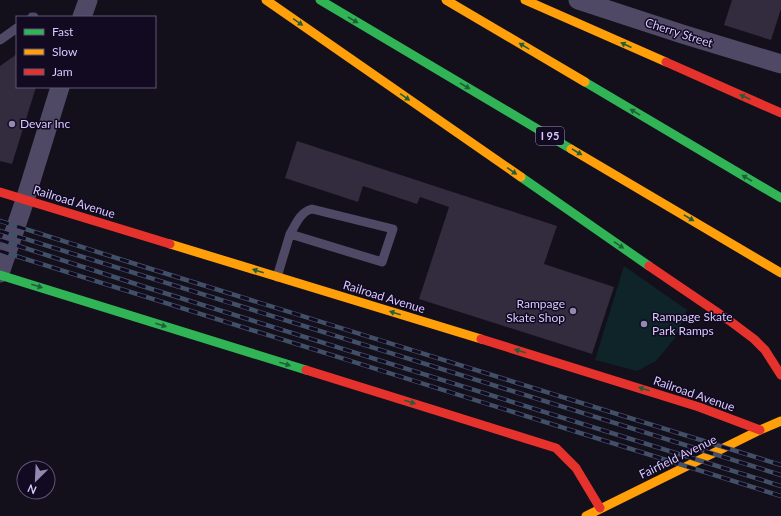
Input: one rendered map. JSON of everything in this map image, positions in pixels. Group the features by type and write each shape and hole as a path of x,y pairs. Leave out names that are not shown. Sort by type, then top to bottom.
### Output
{"main road":[{"path":"266,0 730,321 754,339 765,350 781,375"},
{"name":"I 95","path":"320,0 781,272"},
{"path":"446,0 781,198"},
{"path":"525,0 781,113"},
{"name":"Railroad Avenue","path":"0,192 699,406 760,430"},
{"path":"0,274 556,448 576,466 600,508"},
{"name":"Fairfield Avenue","path":"586,516 781,421"}],"street":[{"path":"82,16 88,0"},
{"name":"Cherry Street","path":"578,0 781,64"},
{"path":"0,274 60,88"}],"lane":[{"path":"0,40 16,29"},
{"path":"277,277 290,234 306,210 312,209 393,230 382,262 290,234"}],"green space":[{"name":"Rampage Skate Park Ramps","path":"624,266 687,310 675,338 656,361 637,371 595,360"}],"building":[{"path":"732,0 781,0 781,9 771,40 724,25"},
{"name":"Devar Inc","path":"16,55 16,88 36,88 12,164 0,161 0,66"},
{"path":"297,141 557,226 544,264 614,287 592,354 419,299 449,207 420,197 417,204 363,186 358,202 285,178"}],"railway":[{"path":"0,221 781,465"},
{"path":"0,231 781,475"},
{"path":"0,240 142,286 781,486"},
{"path":"0,251 781,496"}],"traffic: fast":[{"path":"320,0 571,149"},
{"path":"585,82 781,198"},
{"path":"521,177 649,266"},
{"path":"0,275 306,370"}],"traffic: slow":[{"path":"266,0 521,177"},
{"path":"446,0 585,82"},
{"path":"525,0 666,62"},
{"path":"571,149 781,273"},
{"path":"170,244 481,339"},
{"path":"586,516 781,421"}],"traffic: jam":[{"path":"666,62 781,113"},
{"path":"0,192 170,244"},
{"path":"649,266 754,339 765,350 781,375"},
{"path":"481,339 699,407 760,430"},
{"path":"306,370 556,448 576,468 600,508"}],"place":[{"name":"Devar Inc","path":"12,124"},
{"name":"Rampage Skate Shop","path":"573,311"},
{"name":"Rampage Skate Park Ramps","path":"644,324"}]}
